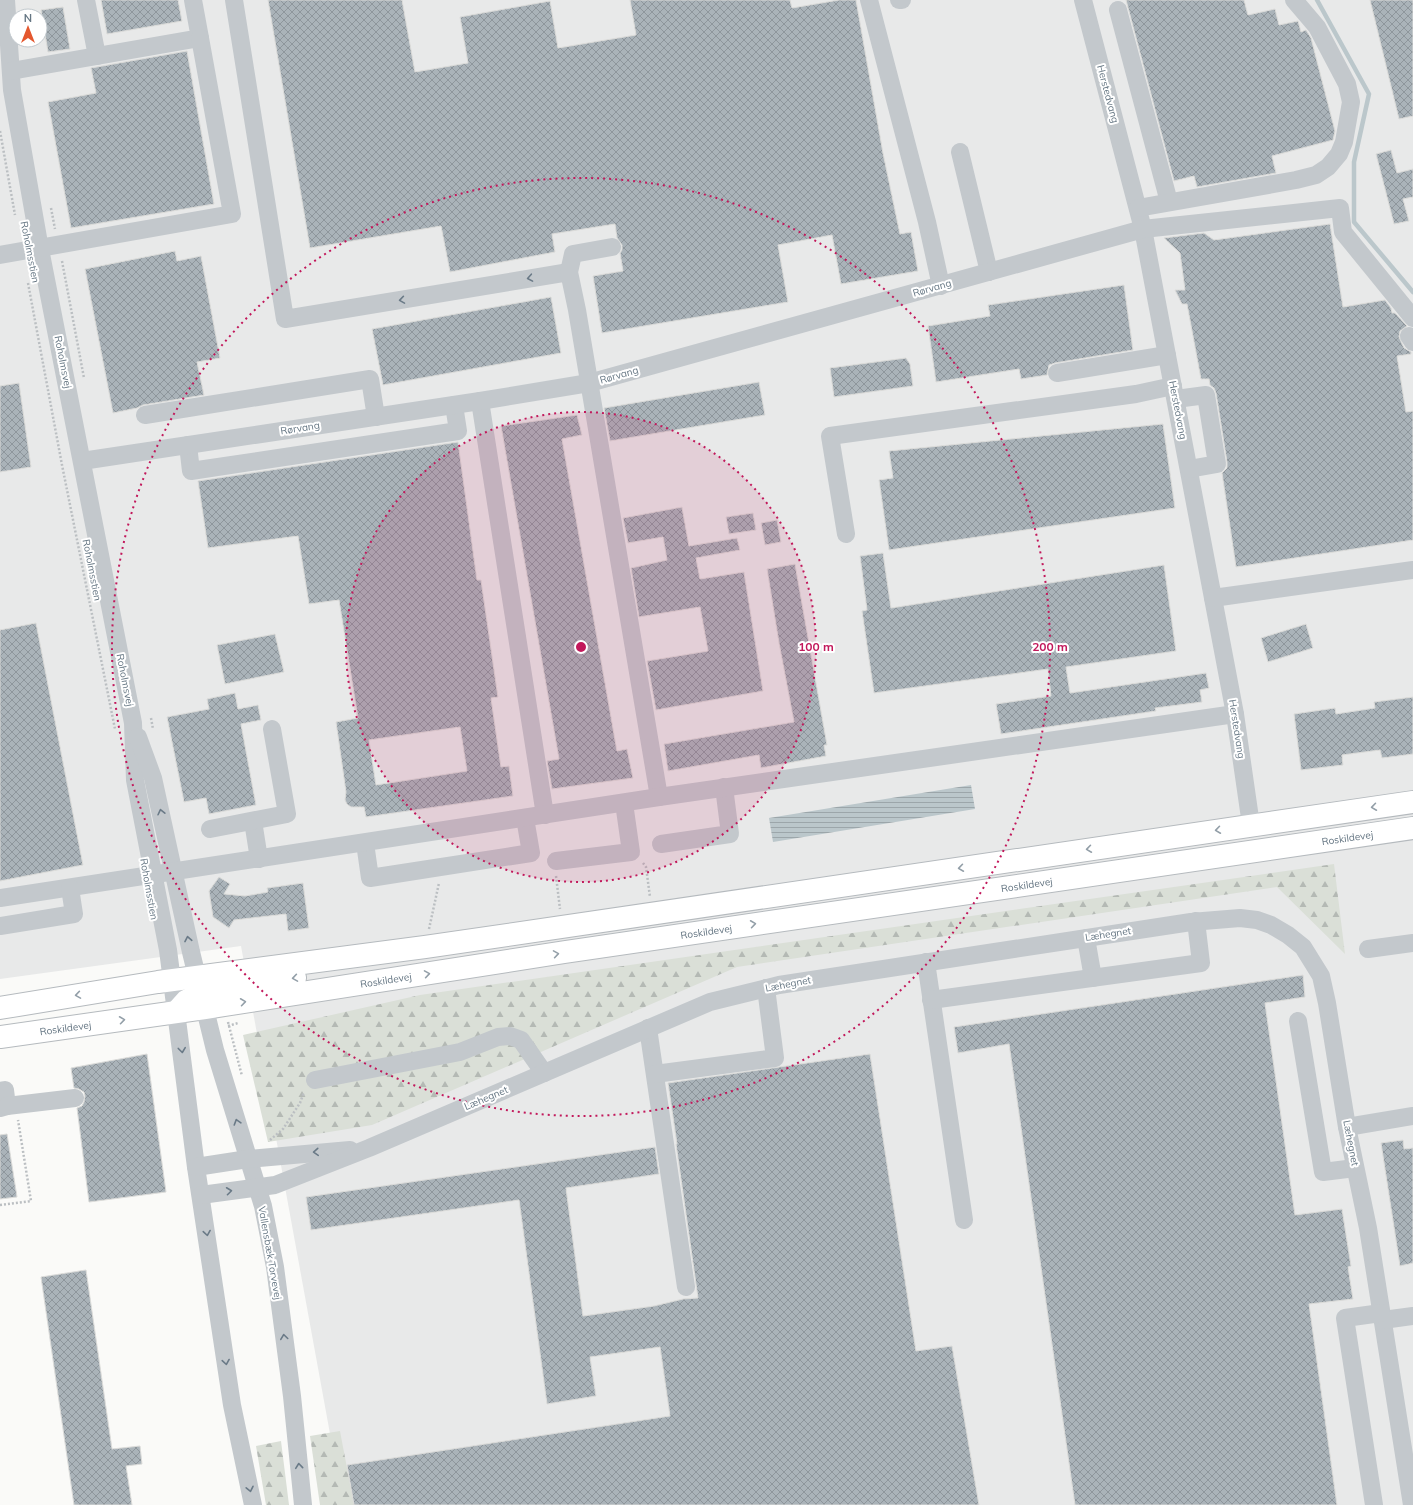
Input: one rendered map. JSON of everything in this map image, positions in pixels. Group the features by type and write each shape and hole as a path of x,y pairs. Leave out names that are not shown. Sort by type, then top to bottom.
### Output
{"main road":[{"name":"Roskildevej","path":"0,1036 174,996 201,992 385,952 1413,802"},
{"name":"Roskildevej","path":"0,1008 174,996 572,951 1413,828"}],"street":[{"name":"Roholmsvej","path":"6,0 12,90 40,249 133,723 135,780 168,950 174,996"},
{"path":"86,0 97,56"},
{"path":"0,255 59,246 232,214 193,0"},
{"path":"234,0 286,319 569,272"},
{"path":"869,0 927,222 941,286"},
{"name":"Herstedvang","path":"1083,0 1144,229 1235,714 1251,825"},
{"path":"1138,208 1296,180 1316,175 1328,167 1339,154 1344,142 1350,112 1351,95 1347,84 1317,27 1294,0"},
{"path":"1118,10 1169,202"},
{"path":"11,71 200,38"},
{"path":"960,152 989,272"},
{"name":"Rørvang","path":"82,461 480,401 589,383 1144,229 1340,208 1343,232 1413,318"},
{"path":"612,247 573,254 569,272 577,310 659,797"},
{"path":"1057,373 1167,355"},
{"path":"145,415 370,379 376,417"},
{"path":"846,534 830,436 1136,394 1174,393 1206,395 1217,464 1189,468"},
{"path":"480,401 545,815"},
{"path":"188,445 191,471 458,431 454,405"},
{"path":"1214,598 1413,570"},
{"path":"0,898 659,797 1235,714"},
{"name":"Roholmsvej","path":"133,723 154,778 201,992"},
{"path":"210,829 287,814 272,729"},
{"path":"661,844 730,834 724,788"},
{"path":"556,861 631,852 624,803"},
{"path":"365,843 370,878 442,867 531,853 525,818"},
{"path":"253,821 259,859"},
{"path":"0,926 74,914 70,888"},
{"name":"Læhegnet","path":"201,1194 276,1185 369,1148 710,1002 779,985 1196,921 1240,918 1257,920 1271,925 1288,935 1303,947 1321,976 1327,1003 1347,1127 1368,1228 1382,1317 1406,1425 1412,1505"},
{"path":"931,1000 1201,963 1196,921"},
{"path":"1086,938 1093,978"},
{"path":"1368,950 1413,942"},
{"path":"926,962 964,1220"},
{"path":"655,1074 775,1058 766,988"},
{"name":"Vallensbæk Torvevej","path":"201,992 216,1050 263,1206 275,1267 292,1396 303,1505"},
{"path":"174,996 196,1167 232,1405 253,1505"},
{"path":"1298,1021 1323,1172 1355,1168"},
{"path":"648,1028 686,1287"},
{"path":"315,1080 460,1052 498,1037 510,1036 521,1040 544,1073"},
{"path":"2,1102 75,1098"},
{"path":"1347,1127 1413,1116"},
{"name":"Læhegnet","path":"196,1167 309,1152 369,1148"},
{"path":"1374,1505 1345,1318 1413,1316"}],"path":[{"name":"Roholmsstien","path":"0,131 16,221"},
{"path":"50,201 85,382"},
{"name":"Roholmsstien","path":"27,279 115,730"},
{"path":"151,718 154,733"},
{"path":"631,852 646,867 652,914"},
{"path":"556,861 556,880 563,926"},
{"path":"425,947 442,867"},
{"path":"267,1142 283,1130 300,1103 303,1093 315,1080"},
{"path":"0,1205 32,1200 17,1113 2,1102"}],"shaded area":[{"path":"0,0 1413,0 1413,1505 343,1505 241,946 0,979"},
{"path":"971,785 975,809 773,842 769,818"}],"green space":[{"path":"1334,864 1345,954 1277,887 737,967 372,1125 268,1142 243,1035 420,995"},
{"path":"340,1431 354,1505 320,1505 310,1436"},
{"path":"281,1441 289,1505 266,1505 256,1446"}],"building":[{"path":"101,0 178,0 182,21 107,34"},
{"path":"268,0 402,0 415,72 468,63 460,17 550,1 558,48 636,35 630,0 790,0 792,8 839,0 856,0 883,153 900,234 911,232 918,271 841,284 832,235 778,245 788,302 602,333 593,276 623,271 620,253 622,250 622,245 617,238 615,224 552,234 555,252 450,272 441,226 310,248"},
{"path":"1126,0 1244,0 1248,15 1275,9 1279,25 1298,21 1301,32 1306,30 1311,38 1335,131 1333,140 1272,156 1276,173 1197,187 1194,176 1174,181"},
{"path":"1370,0 1413,0 1413,116 1399,119"},
{"path":"63,7 70,49 48,52 48,9"},
{"path":"187,51 214,204 71,228 48,102 96,93 91,68"},
{"path":"1391,150 1397,173 1413,169 1413,197 1403,199 1409,221 1394,224 1376,154"},
{"path":"1330,224 1343,307 1385,300 1391,308 1392,313 1395,313 1407,326 1400,331 1399,337 1404,348 1411,352 1411,354 1397,356 1406,412 1413,411 1413,540 1236,567 1222,473 1227,468 1227,462 1216,393 1214,388 1210,385 1209,379 1201,379 1187,304 1182,304 1175,290 1185,290 1180,253 1164,238 1204,233 1214,240"},
{"path":"175,251 177,261 201,256 220,358 197,362 204,395 143,405 137,408 113,413 85,269"},
{"path":"1124,285 1133,350 1055,363 1049,365 1047,375 1021,379 1019,369 936,382 928,326 990,316 988,305"},
{"path":"551,297 561,353 383,385 372,329"},
{"path":"906,358 910,364 913,386 834,397 830,368"},
{"path":"759,382 765,415 610,441 604,408"},
{"path":"19,383 31,467 0,472 0,386"},
{"path":"577,415 582,435 562,439 617,751 627,749 633,778 552,789 547,761 559,759 501,426"},
{"path":"1163,424 1175,508 889,550 879,480 893,478 889,451"},
{"path":"458,442 477,580 481,580 498,697 491,698 501,767 509,766 513,796 366,817 364,807 351,807 347,804 345,800 346,792 336,722 358,718 339,600 309,604 298,536 208,548 198,481","holes":["460,727 467,771 376,785 369,740"]},
{"path":"682,507 689,546 737,538 740,550 696,558 700,579 744,572 763,691 656,710 647,661 708,651 700,607 639,617 631,568 667,560 663,537 628,543 623,518"},
{"path":"753,513 756,530 729,534 726,517"},
{"path":"777,520 781,542 765,545 761,523"},
{"path":"883,553 891,608 1164,565 1176,651 1066,667 1070,693 1206,673 1209,688 1200,690 1202,702 1155,708 1156,711 1001,734 996,704 1051,696 1048,669 874,693 862,611 867,610 860,556"},
{"path":"795,564 827,745 824,745 826,756 761,768 759,755 668,771 664,744 794,722 767,569"},
{"path":"36,623 83,865 0,881 0,630"},
{"path":"1306,624 1313,648 1268,662 1261,638"},
{"path":"275,634 284,672 225,684 217,645"},
{"path":"235,693 238,709 258,705 261,720 241,724 256,805 209,814 206,798 184,802 167,717 209,709 207,699"},
{"path":"1413,697 1413,754 1382,758 1380,750 1342,755 1343,765 1301,770 1294,714 1335,708 1336,714 1375,708 1374,702"},
{"path":"219,877 230,884 224,894 245,896 268,892 267,888 303,883 309,928 288,931 286,914 234,920 229,928 213,917 209,891"},
{"path":"1303,975 1305,997 1265,1003 1295,1215 1342,1209 1351,1266 1348,1267 1353,1299 1309,1304 1337,1505 1075,1505 1009,1044 958,1053 954,1027"},
{"path":"147,1054 166,1192 89,1202 77,1108 82,1106 85,1096 84,1092 74,1088 71,1068"},
{"path":"870,1054 916,1351 952,1346 979,1505 354,1505 347,1465 670,1416 660,1347 590,1357 596,1396 547,1404 519,1200 311,1230 306,1197 655,1147 659,1174 566,1188 583,1316 654,1306 683,1299 698,1298 668,1083"},
{"path":"7,1134 17,1197 0,1199 0,1135"},
{"path":"1403,1140 1404,1149 1413,1148 1413,1263 1400,1266 1381,1143"},
{"path":"86,1270 112,1449 140,1446 142,1464 126,1466 132,1505 74,1505 41,1277"}],"waterway":[{"path":"1317,0 1369,94 1354,162 1354,222 1413,292"}]}
